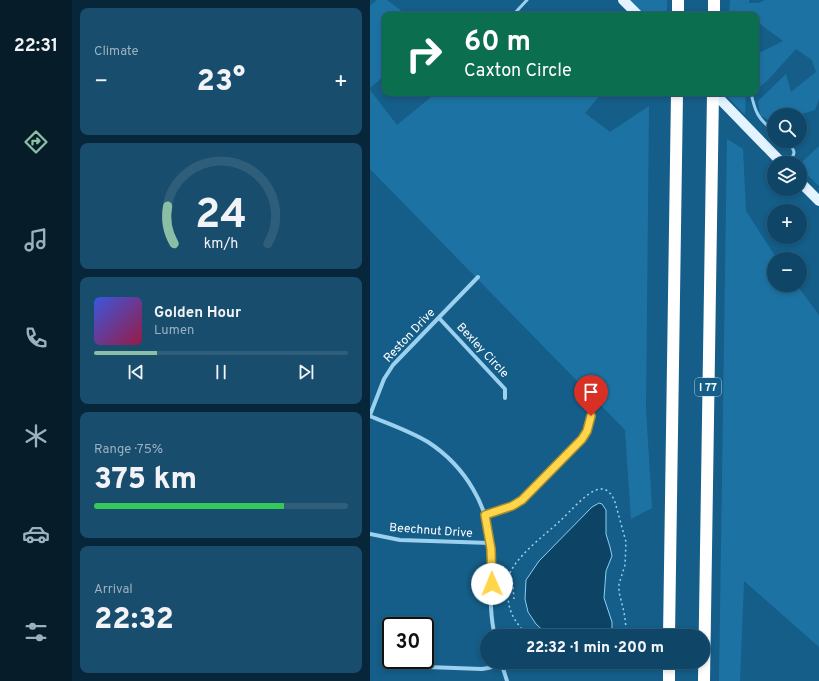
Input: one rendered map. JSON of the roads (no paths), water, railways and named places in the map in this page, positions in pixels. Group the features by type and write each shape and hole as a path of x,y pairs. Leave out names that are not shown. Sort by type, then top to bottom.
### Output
{"highway":[{"path":"678,0 678,12"},
{"path":"714,0 714,12"},
{"path":"670,629 677,96"},
{"name":"I 77","path":"704,681 713,96"},
{"path":"669,669 669,681"}],"main road":[{"path":"623,0 635,12"},
{"path":"716,96 775,156"},
{"path":"807,189 819,201"}],"street":[{"name":"Reston Drive","path":"370,416 384,378 393,365 478,278"},
{"name":"Bexley Circle","path":"439,318 506,388 505,398"},
{"path":"370,416 420,438 445,454 456,465 474,490 485,515 490,543 491,614 493,629"},
{"path":"485,515 512,506 522,500 582,439 587,431 591,416"},
{"name":"Beechnut Drive","path":"370,534 400,540 490,543"},
{"path":"434,667 480,669"},
{"path":"504,669 507,681"}],"lane":[{"path":"516,12 527,0"},
{"path":"752,96 755,110 767,126"}]}
